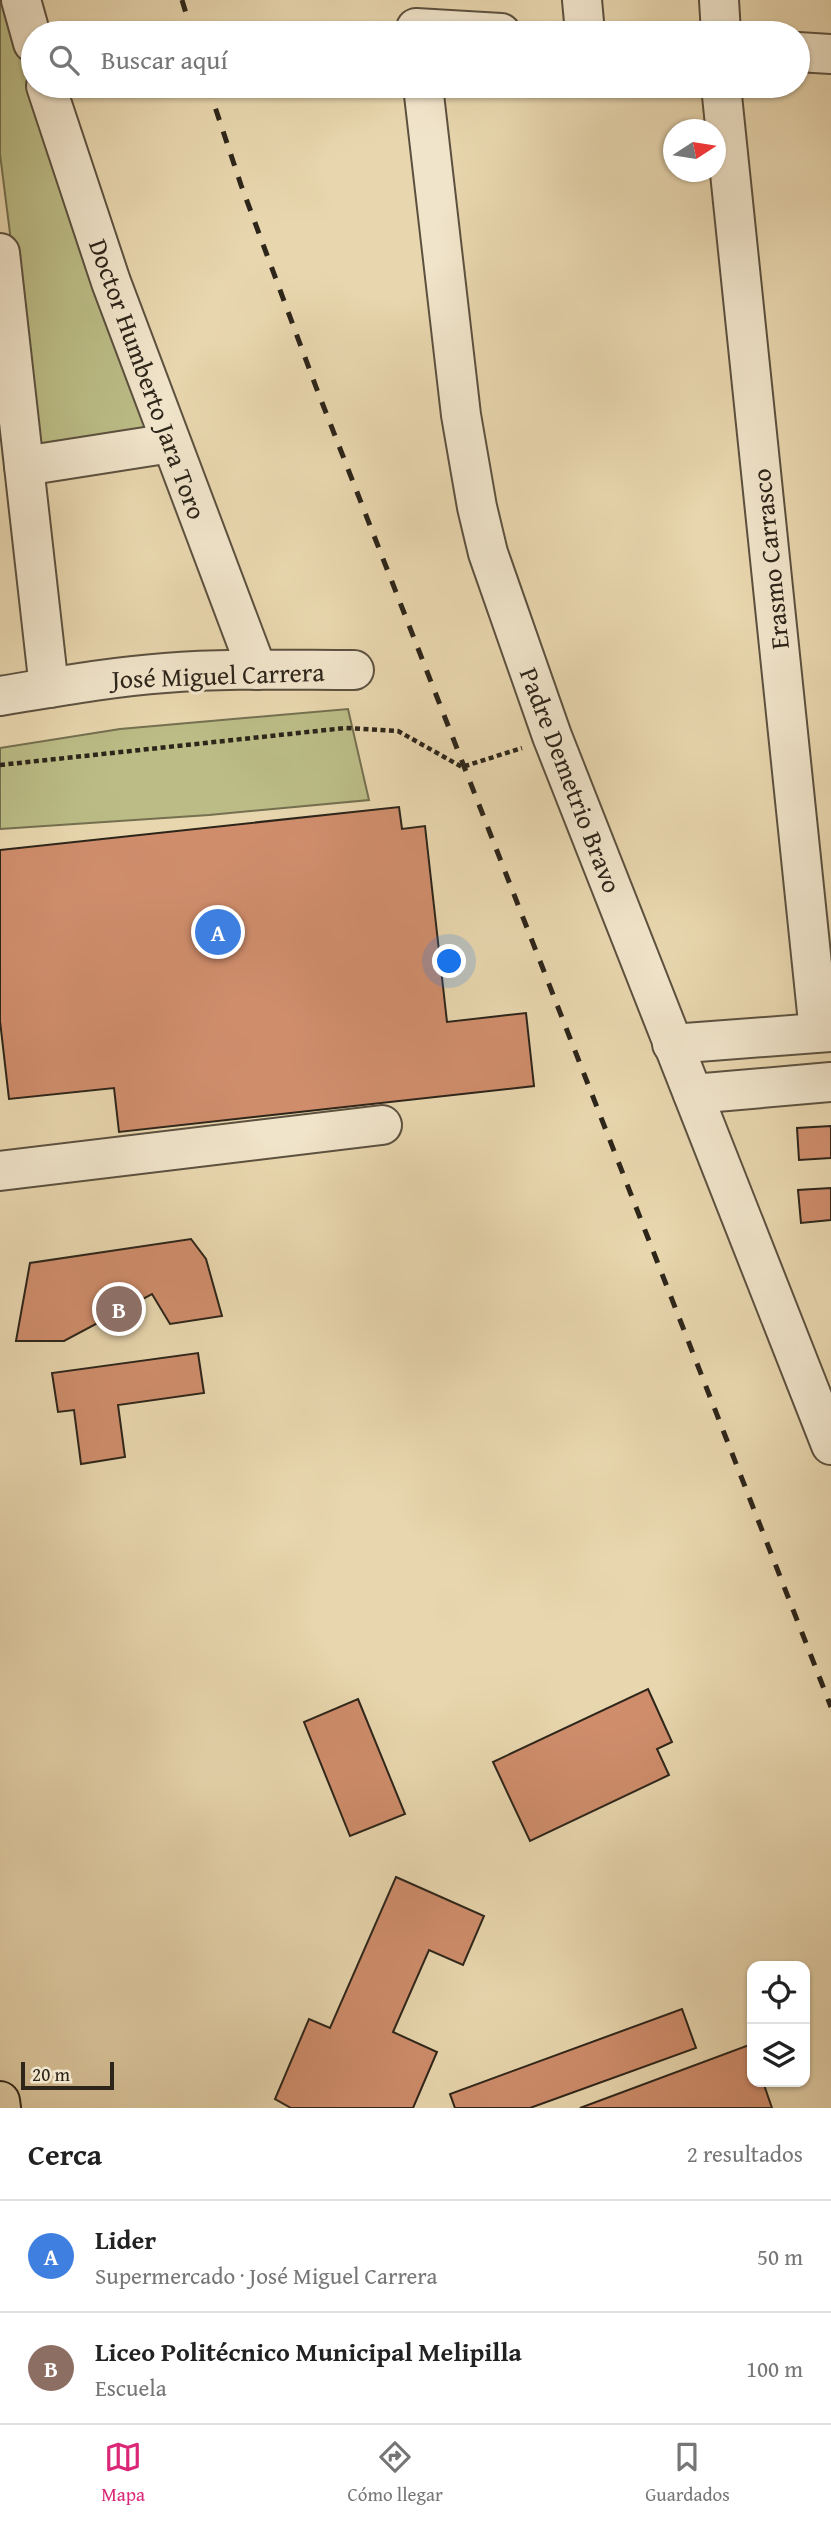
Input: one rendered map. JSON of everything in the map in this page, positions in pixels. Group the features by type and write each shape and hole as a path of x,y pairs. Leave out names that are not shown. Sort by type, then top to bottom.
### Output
{"main road":[{"path":"0,2101 1,2108"}],"street":[{"path":"20,0 26,21"},
{"path":"582,0 584,21"},
{"path":"719,0 720,21"},
{"path":"810,53 831,54"},
{"name":"Doctor Humberto Jara Toro","path":"50,98 111,282 257,670"},
{"name":"Padre Demetrio Bravo","path":"424,98 461,415 488,553 552,736 831,1445"},
{"name":"Erasmo Carrasco","path":"722,98 825,1032"},
{"path":"0,253 49,688"},
{"path":"24,466 171,443"},
{"name":"José Miguel Carrera","path":"0,696 163,673 354,670"},
{"path":"672,1044 825,1032"},
{"path":"693,1094 831,1082"},
{"path":"0,1171 382,1125"}],"path":[{"path":"0,765 345,728 398,731 462,767 552,736"}],"green space":[{"path":"0,0 7,0 21,42 21,98 40,98 150,431 37,448 0,154"},
{"path":"348,709 369,800 209,815 0,829 0,748 120,729"}],"building":[{"path":"399,807 402,829 425,826 447,1022 526,1013 534,1086 119,1132 114,1088 9,1099 0,1021 0,850"},
{"path":"831,1126 831,1158 799,1160 797,1128"},
{"path":"831,1188 831,1220 801,1223 798,1190"},
{"path":"191,1239 206,1259 222,1316 170,1324 152,1294 64,1341 16,1341 30,1263"},
{"path":"198,1353 204,1393 118,1405 125,1457 81,1464 74,1410 58,1412 52,1373"},
{"path":"648,1689 672,1742 657,1749 669,1775 530,1841 493,1762"},
{"path":"358,1699 405,1814 350,1836 304,1722"},
{"path":"396,1877 484,1916 463,1965 429,1950 393,2032 437,2052 413,2108 291,2108 275,2099 309,2019 330,2028"},
{"path":"682,2009 696,2048 530,2108 455,2108 450,2094"},
{"path":"747,2046 747,2087 765,2087 772,2108 580,2108"}],"railway":[{"path":"182,0 188,21"},
{"path":"212,98 241,185 316,387 831,1707"}],"place":[{"name":"Lider","path":"218,932"},
{"name":"Liceo Politécnico Municipal Melipilla","path":"119,1309"}]}
